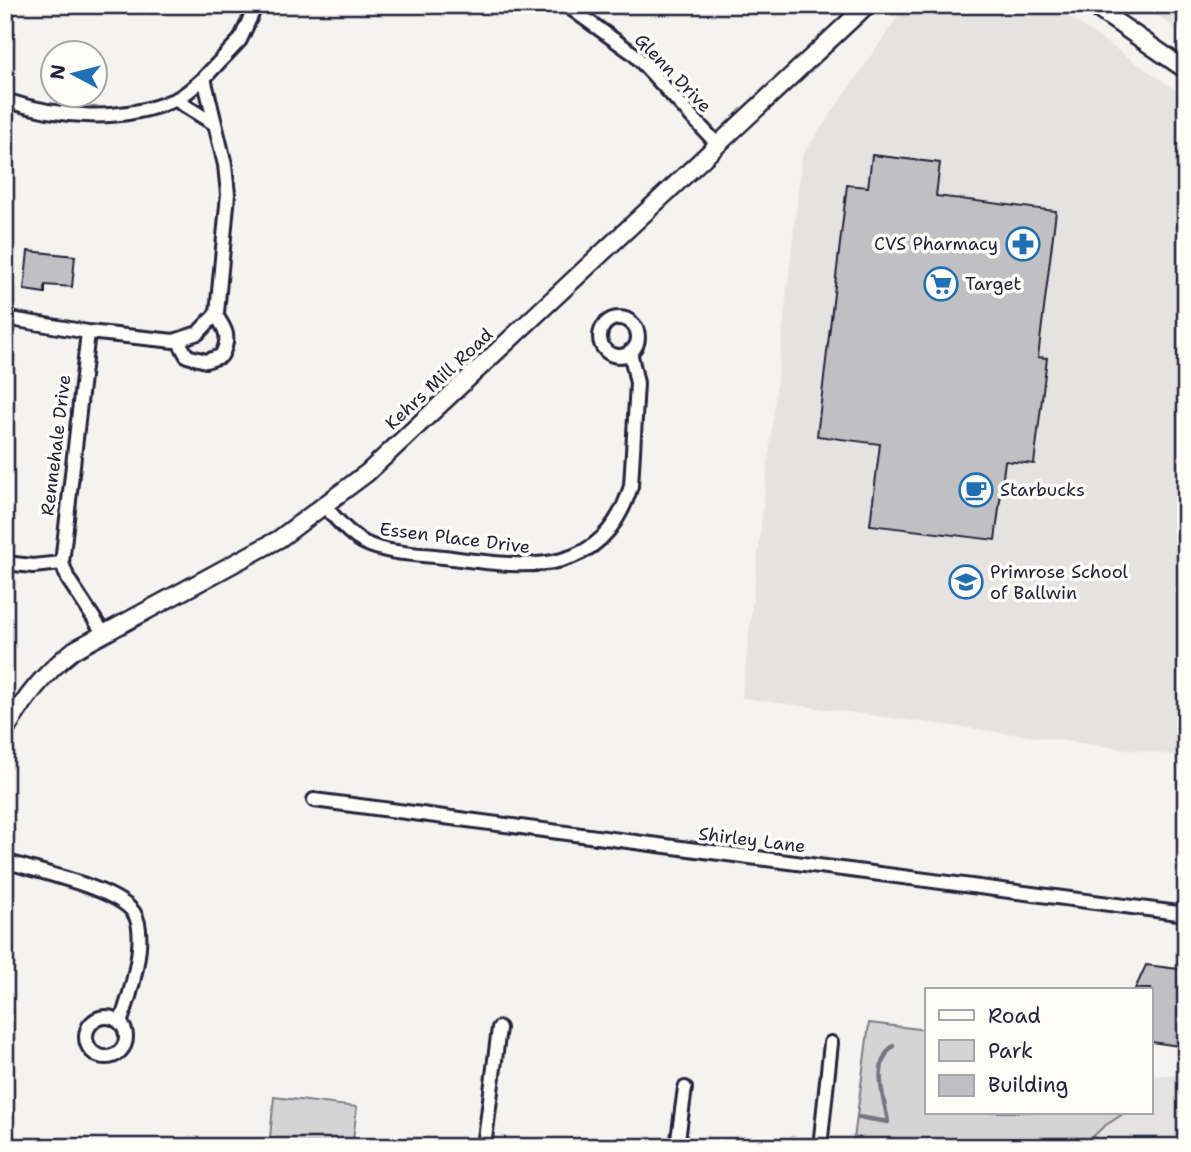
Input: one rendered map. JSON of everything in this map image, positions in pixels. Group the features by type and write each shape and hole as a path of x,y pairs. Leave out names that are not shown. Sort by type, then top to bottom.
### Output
{"street":[{"path":"5,100 59,114 104,116 136,112 176,100 204,78 240,40 257,5"},
{"name":"Glenn Drive","path":"566,5 634,54 717,144"},
{"name":"Kehrs Mill Road","path":"5,731 34,687 51,667 104,634 279,539 325,508 367,473 867,5"},
{"path":"1092,5 1186,70"},
{"path":"5,318 88,332 178,340 198,332 215,314 225,253 228,194 226,165 213,123 204,78"},
{"path":"176,100 213,123"},
{"path":"178,340 187,356 206,361 221,356 228,344 226,329 215,314"},
{"name":"Rennehale Drive","path":"62,563 88,332"},
{"name":"Essen Place Drive","path":"325,508 354,537 369,545 398,551 517,567 550,565 579,554 612,524 626,502 631,486 636,383 630,351"},
{"path":"5,563 33,566 62,563 68,579 104,634"},
{"name":"Shirley Lane","path":"314,800 1186,914"},
{"path":"5,861 112,896 134,914 139,932 132,993 120,1023"},
{"path":"484,1147 499,1028"},
{"path":"820,1147 831,1043"},
{"path":"677,1147 684,1088"},
{"path":"5,1143 11,1147"}],"shaded area":[{"name":"Target","path":"906,5 1052,5 1186,97 1186,757 742,698 802,156"},
{"path":"1142,5 1186,5 1186,36 1154,13"},
{"path":"1186,1071 1186,1147 1082,1147 1103,1127 1123,1114 1152,1114 1152,1075 1175,1075"}],"green space":[{"path":"869,1023 925,1030 925,1114 1123,1114 1103,1127 1082,1147 853,1147"},
{"path":"274,1097 357,1107 352,1147 269,1147"}],"building":[{"name":"Target","path":"872,155 940,163 936,196 1056,211 1038,357 1047,358 1034,464 1005,461 995,540 870,525 880,444 817,436 847,185 868,187"},
{"path":"28,251 75,256 72,287 45,285 45,293 24,290"},
{"path":"1146,965 1186,970 1186,1047 1152,1042 1152,988 1135,988"}],"waterway":[{"path":"888,1122 881,1072 882,1062 893,1046"},
{"path":"858,1117 888,1122"}],"place":[{"name":"CVS Pharmacy","path":"1023,244"},
{"name":"Target","path":"941,284"},
{"name":"Starbucks","path":"976,490"},
{"name":"Primrose School of Ballwin","path":"966,582"}]}
